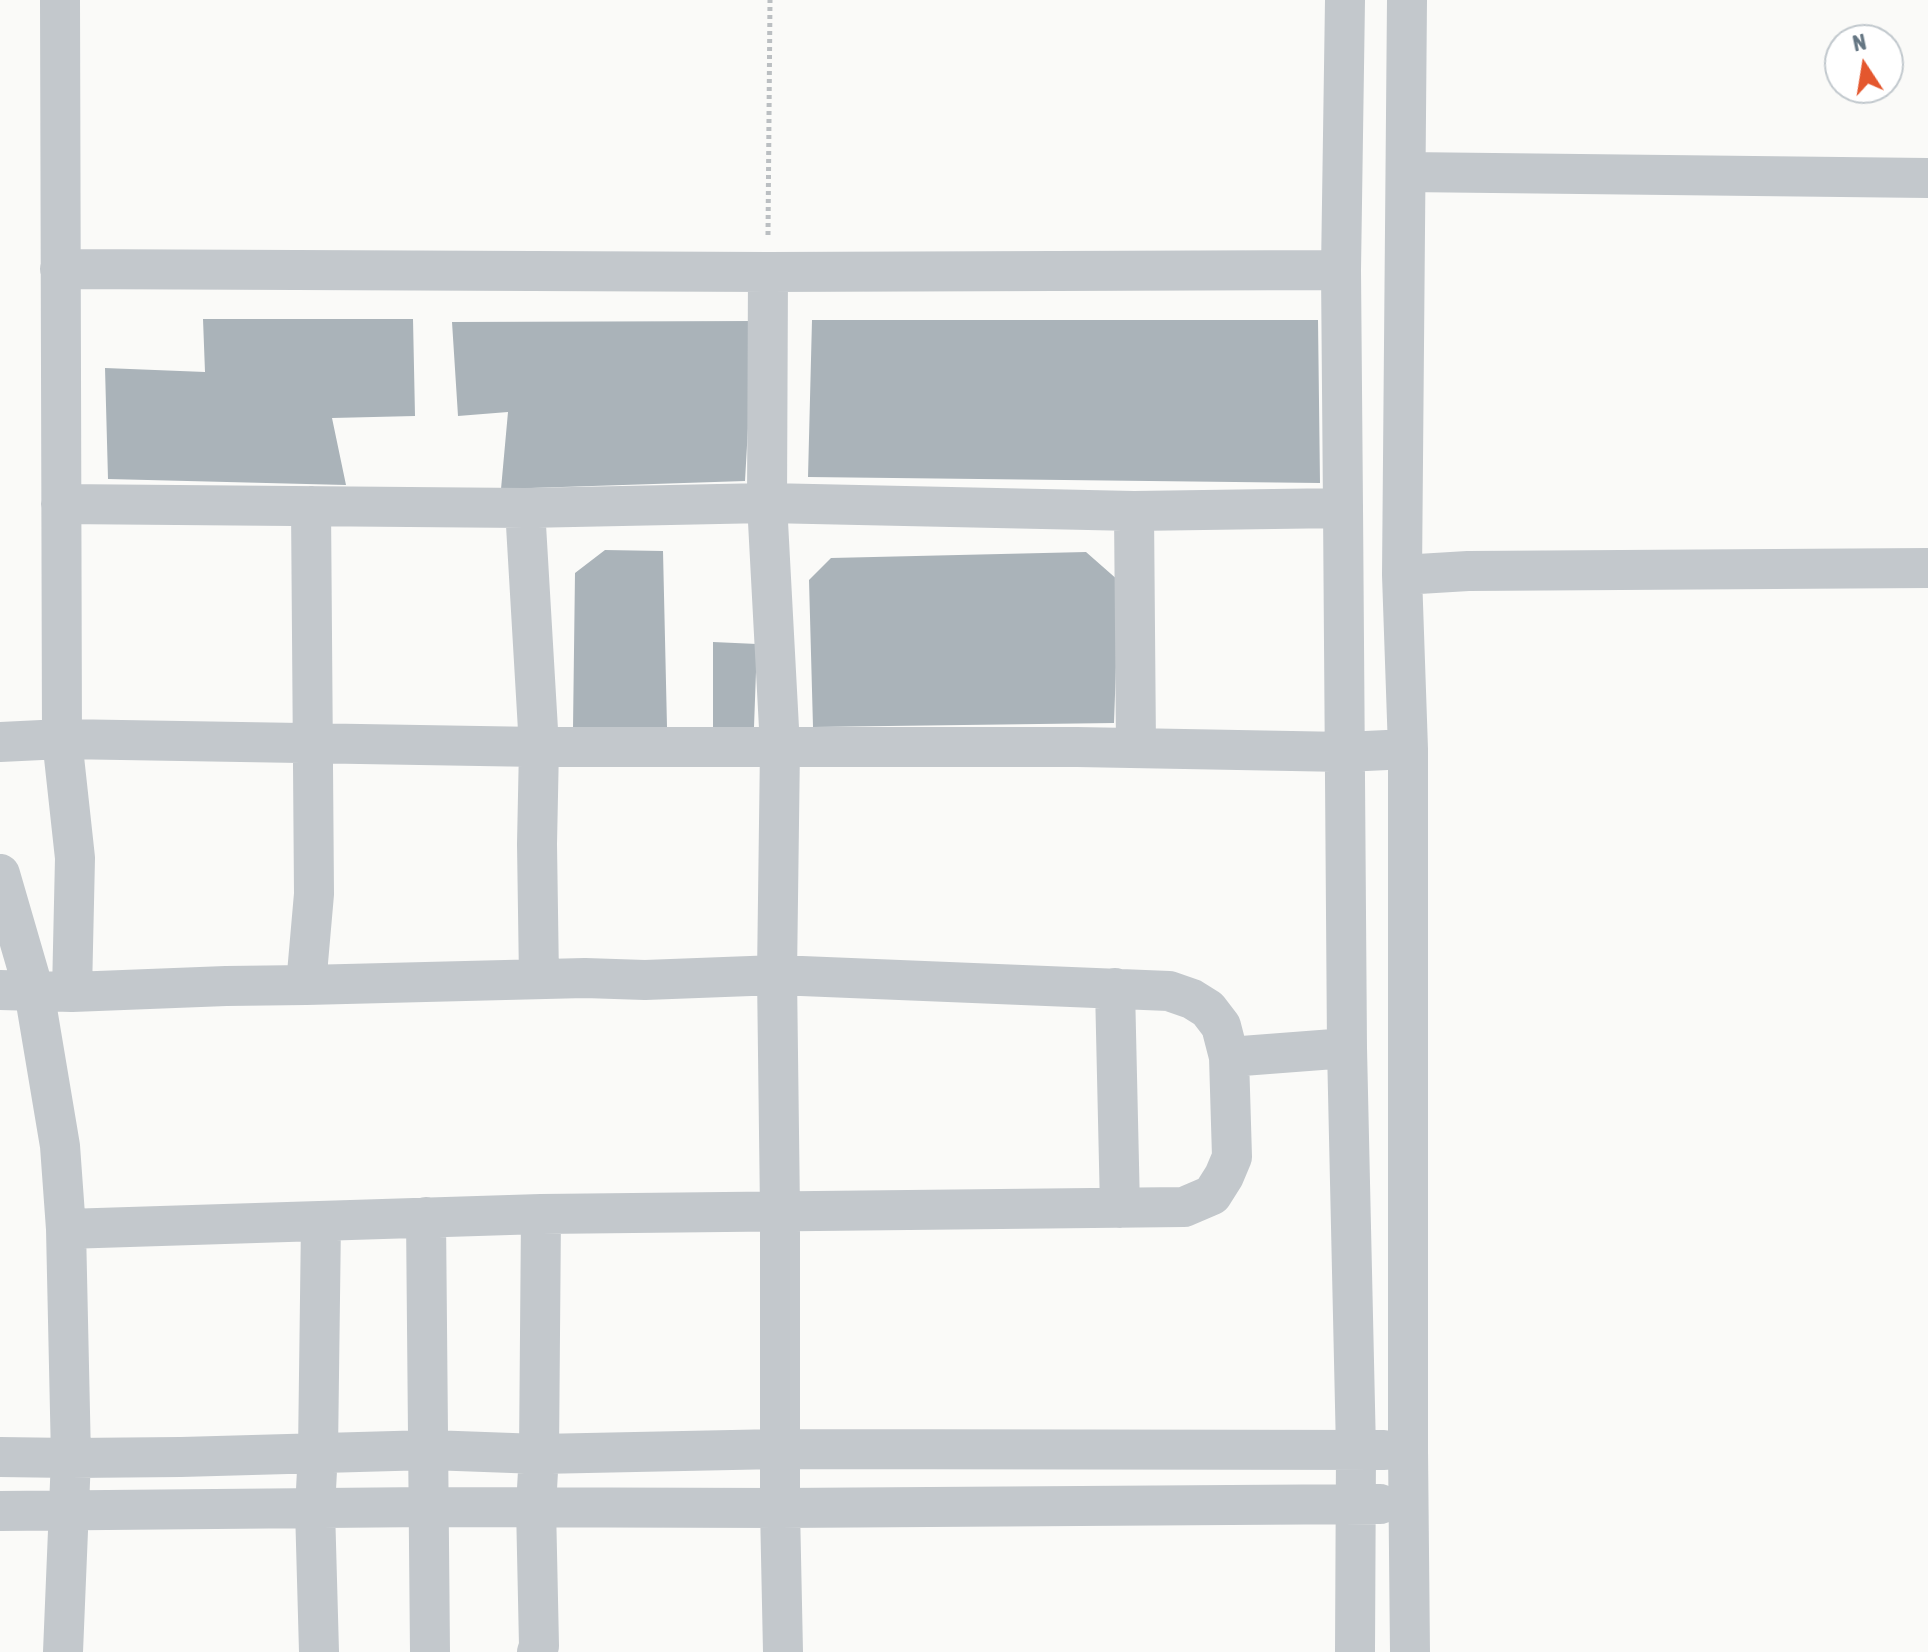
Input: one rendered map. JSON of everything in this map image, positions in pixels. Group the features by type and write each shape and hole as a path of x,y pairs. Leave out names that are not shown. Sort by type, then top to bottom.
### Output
{"street":[{"path":"35,991 75,858 62,739 60,0"},
{"path":"1345,0 1341,270 1347,1048 1356,1450 1355,1652"},
{"path":"1407,0 1402,575 1408,749 1410,1652"},
{"path":"1406,172 1928,178"},
{"path":"1342,220 1405,221"},
{"path":"60,269 768,272 1341,270"},
{"path":"768,272 767,503 780,747 777,975 783,1652"},
{"path":"61,504 525,508 767,503 1134,511 1343,508"},
{"path":"306,985 314,894 311,506"},
{"path":"525,508 539,747 539,979"},
{"path":"1134,511 1136,748"},
{"path":"1402,575 1468,571 1928,568"},
{"path":"0,742 62,739 539,747 1136,748 1345,752 1408,749"},
{"path":"0,874 35,991 60,1146 66,1229 71,1458 63,1652"},
{"path":"35,991 777,975 1115,988 1169,991 1192,999 1208,1009 1221,1026 1229,1057 1232,1157 1212,1195 1184,1207 541,1214 66,1229"},
{"path":"1115,988 1120,1208"},
{"path":"1229,1057 1347,1048"},
{"path":"537,1652 541,1214"},
{"path":"426,1217 430,1652"},
{"path":"319,1652 315,1508 321,1221"},
{"path":"0,1457 430,1450 539,1454 780,1449 1408,1450"},
{"path":"0,1511 1410,1504"}],"path":[{"path":"768,272 770,0"}],"building":[{"path":"203,319 413,319 415,416 332,418 346,485 108,479 105,368 205,372"},
{"path":"812,320 1318,320 1320,483 808,477"},
{"path":"754,321 745,481 501,489 508,412 458,416 452,322"},
{"path":"605,550 663,551 667,727 573,728 575,573"},
{"path":"1086,552 1119,581 1114,723 813,727 809,580 831,558"},
{"path":"713,642 757,644 754,727 713,727"}]}
